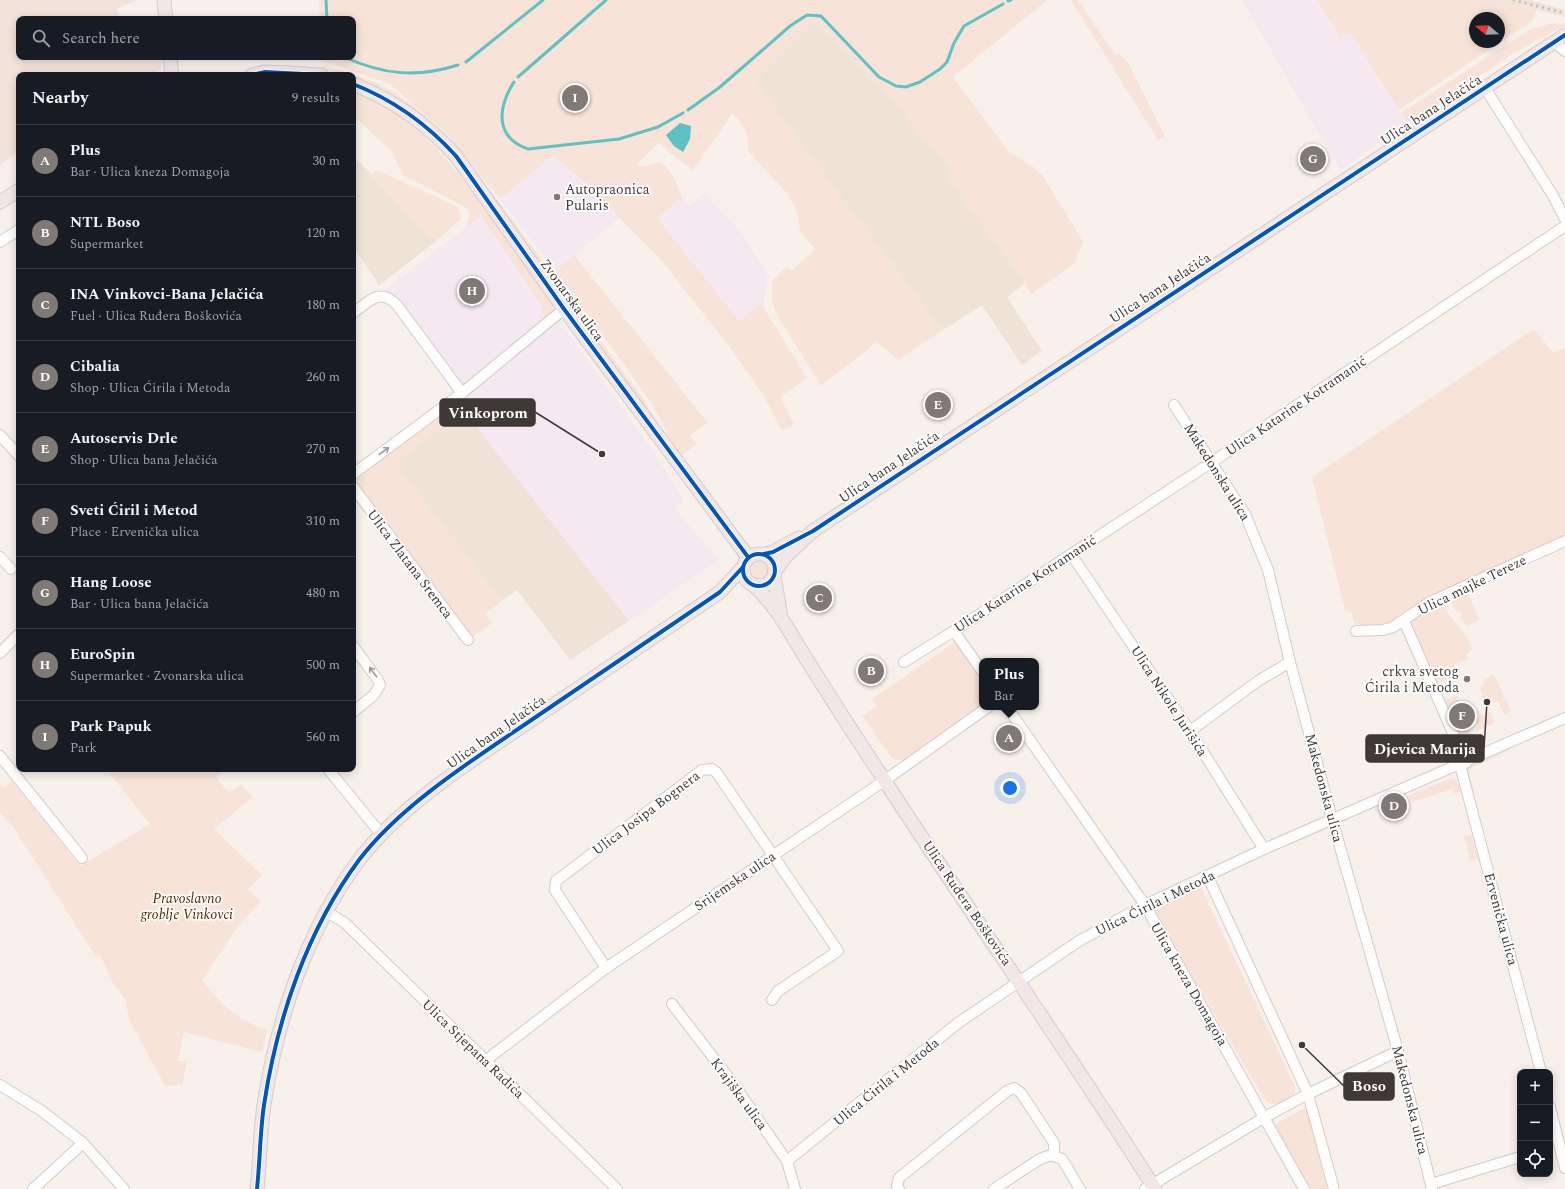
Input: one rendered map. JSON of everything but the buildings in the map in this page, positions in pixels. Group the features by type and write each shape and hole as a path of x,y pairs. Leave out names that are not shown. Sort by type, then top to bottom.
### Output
{"main road":[{"path":"164,0 166,16"},
{"name":"Ulica bana Jelačića","path":"258,1189 264,1106 280,1031 309,946 327,912 360,859 381,834 414,804 478,756 720,592 753,554 774,552 813,531 1565,35"},
{"path":"170,60 172,72"},
{"name":"Zvonarska ulica","path":"356,85 393,102 439,137 471,177 745,562"},
{"path":"0,202 16,192"},
{"name":"Ulica bana Jelačića","path":"720,592 751,584 758,586 768,584 787,555 813,531"},
{"path":"764,554 773,560 775,574"},
{"path":"745,562 745,578 751,584"},
{"name":"Ulica Ruđera Boškovića","path":"775,574 777,600 781,617"},
{"name":"Ulica Ruđera Boškovića","path":"751,584 771,603 781,617 884,781 1019,980 1150,1188"}],"street":[{"path":"1554,42 1565,51"},
{"path":"1485,88 1552,194 1565,219"},
{"name":"Ulica Katarine Kotramanić","path":"904,662 954,631 1212,462 1565,226"},
{"path":"0,242 16,232"},
{"path":"356,311 375,297 390,297 397,304 462,393"},
{"path":"356,472 462,393 564,309"},
{"name":"Makedonska ulica","path":"1174,405 1245,514 1268,570 1290,662 1332,819 1398,1051 1431,1186"},
{"path":"0,435 16,453"},
{"name":"Ulica Zlatana Sremca","path":"356,492 468,640"},
{"name":"Ulica majke Tereze","path":"1356,632 1383,630 1404,621 1430,602 1565,541"},
{"name":"Ulica Nikole Jurišića","path":"1070,554 1190,731 1264,849"},
{"path":"0,557 11,569"},
{"name":"Ervenička ulica","path":"1404,621 1463,764 1540,1069"},
{"path":"954,631 979,667"},
{"path":"0,653 16,637"},
{"path":"356,650 380,684 374,695 356,710"},
{"path":"1190,731 1258,681 1290,662"},
{"name":"Srijemska ulica","path":"485,1061 606,968 884,781 984,710"},
{"name":"Ulica kneza Domagoja","path":"1009,710 1145,905 1304,1189"},
{"name":"Ulica Ćirila i Metoda","path":"787,1161 958,1023 1019,980 1079,941 1145,905 1208,877 1264,849 1463,764 1565,718"},
{"path":"0,756 82,858"},
{"name":"Ulica Josipa Bognera","path":"606,968 555,890 556,882 702,770 712,769 717,773 774,855 838,951 778,991 772,1000"},
{"path":"330,772 381,834"},
{"path":"1208,877 1308,1094 1334,1189"},
{"name":"Ulica Stjepana Radića","path":"327,912 345,924 617,1189"},
{"name":"Krajiška ulica","path":"672,1004 732,1082 787,1161 795,1189"},
{"path":"1150,1188 1265,1117 1308,1094 1398,1051"},
{"path":"0,1085 42,1111 83,1143 124,1189"},
{"path":"899,1189 897,1186 899,1178 957,1130 1007,1091 1014,1088 1021,1093 1054,1143 1054,1156"},
{"path":"1553,1113 1561,1130 1554,1146 1565,1168"},
{"path":"32,1189 83,1143"},
{"path":"994,1189 1046,1156 1054,1156 1062,1159 1080,1189"},
{"path":"1431,1186 1517,1158"}],"shaded area":[{"path":"0,0 137,0 116,9 119,16 16,16 16,60 161,60 162,68 155,72 16,72 16,153 0,165"},
{"path":"1242,0 1317,0 1330,24 1341,38 1350,32 1401,113 1406,120 1411,122 1340,170"},
{"path":"1498,0 1529,0 1565,10 1565,17"},
{"path":"814,21 903,112 924,139 926,138 951,170 946,175 1025,283 1007,297 1042,351 1022,365 982,305 943,330 755,81"},
{"path":"553,155 620,217 555,272 500,199"},
{"path":"356,158 435,242 378,286 376,280 356,250"},
{"path":"704,193 741,232 766,273 767,281 763,301 740,322 657,218 682,198 690,206"},
{"path":"481,216 541,305 542,313 553,312 653,451 684,500 675,509 719,560 629,621 461,407 454,403 449,385 382,292"},
{"path":"454,403 461,407 629,621 570,660 517,590 502,601 395,463 451,420"}],"green space":[{"path":"319,0 1047,0 953,77 1009,152 1032,166 1043,176 1083,242 1074,264 1031,294 1025,283 945,175 951,170 926,138 924,140 903,112 814,21 756,81 848,206 943,330 898,360 877,342 821,386 776,313 772,301 772,281 786,267 792,271 815,249 800,231 797,211 787,193 748,151 747,135 733,113 693,170 670,153 659,142 637,164 642,167 660,162 668,170 676,182 682,198 657,218 740,322 763,301 765,310 807,378 780,397 794,424 782,431 764,396 729,346 661,260 588,186 553,155 500,199 448,135 390,84 322,61 356,60 356,16 320,16"},
{"path":"1071,0 1078,0 1115,55 1120,54 1128,63 1165,136 1158,140"},
{"path":"1317,0 1498,0 1537,10 1532,21 1505,39 1505,12 1469,12 1469,48 1492,48 1399,110 1350,32 1340,38"},
{"path":"1565,23 1565,25 1514,53 1411,122 1406,120 1401,113 1501,48 1505,48 1505,46 1529,30 1549,24"},
{"path":"322,65 346,72 332,72 323,70"},
{"path":"356,75 375,82 403,98 436,126 465,158 644,400 664,436 460,157 356,80"},
{"path":"356,92 375,101 413,126 445,157 552,301 553,312 547,319 542,313 541,305 481,216 466,227 470,214 467,208 403,175 391,151 356,118"},
{"path":"377,170 458,207 461,219 435,242 372,174"},
{"path":"574,255 707,422 690,436 696,444 681,456 651,403 555,272"},
{"path":"1534,329 1553,353 1565,347 1565,537 1398,621 1378,627 1354,623 1352,613 1345,610 1312,477"},
{"path":"454,403 451,420 396,463 502,601 485,614 492,623 471,638 356,483 356,478"},
{"path":"760,561 766,564 769,570 766,576 760,579 754,576 751,570 754,564"},
{"path":"1468,594 1480,620 1466,626 1460,617 1462,616 1460,611 1457,612 1450,601"},
{"path":"1442,605 1470,642 1472,648 1466,656 1468,659 1454,665 1457,671 1454,677 1435,684 1431,672 1432,668 1427,667 1409,625 1412,619"},
{"path":"955,642 979,676 979,707 906,759 896,760 892,758 862,716 877,706 872,699"},
{"path":"1494,675 1511,711 1505,715 1498,701 1486,706 1481,696 1483,695 1480,687 1483,684 1483,680"},
{"path":"1457,696 1460,703 1468,700 1474,715 1466,746 1445,699"},
{"path":"1490,712 1495,723 1475,732 1480,715"},
{"path":"1509,746 1511,750 1471,768 1469,772 1473,788 1470,789 1465,768 1467,765"},
{"name":"Pravoslavno groblje Vinkovci","path":"108,772 220,772 221,773 216,777 229,793 241,784 253,797 214,829 262,875 248,889 261,901 236,929 202,980 230,1011 256,1026 267,1030 262,1052 184,1032 178,1061 187,1061 182,1085 165,1086 129,1019 125,999 111,980 100,954 96,957 14,828 0,812 0,784 4,788 12,781 80,866 150,824"},
{"path":"1454,777 1461,791 1454,794 1452,789 1412,802 1409,795"},
{"path":"1471,834 1478,859 1471,862 1464,836"},
{"path":"1201,887 1295,1086 1295,1091 1289,1099 1284,1102 1274,1104 1265,1100 1153,911"},
{"path":"1303,1109 1309,1110 1332,1189 1309,1189 1274,1125"}],"water":[{"path":"680,123 691,126 690,139 683,152 674,146 666,135"}],"waterway":[{"path":"326,0 327,16"},
{"path":"466,62 543,0"},
{"path":"518,77 606,0"},
{"path":"688,110 720,87 790,26 807,15 821,16 879,77 896,86 906,87 920,82 940,69 947,62 954,43 964,26 1003,4"},
{"path":"352,60 373,68 401,73 429,72 458,65"},
{"path":"514,82 505,101 502,111 502,120 504,129 509,137 517,144 528,149 619,139 658,127 683,113"}],"railway":[{"path":"1513,0 1565,13"}],"cycle path":[{"path":"764,554 773,552 813,531 1565,35"},
{"path":"356,85 396,105 409,114 445,144 456,156 564,309 748,557"},
{"path":"756,554 762,554 771,558 775,570 771,582 762,586 756,586 747,582 743,573 743,567 747,558 756,554"},
{"path":"257,1189 264,1105 277,1040 286,1008 297,976 324,916 359,860 395,821 437,786 483,753 720,592 743,567"}],"place":[{"name":"Park Papuk","path":"575,98"},
{"name":"Hang Loose","path":"1313,159"},
{"name":"Autopraonica Pularis","path":"557,197"},
{"name":"EuroSpin","path":"472,291"},
{"name":"Autoservis Drle","path":"938,405"},
{"name":"Vinkoprom","path":"602,454"},
{"name":"INA Vinkovci-Bana Jelačića","path":"819,598"},
{"name":"NTL Boso","path":"871,671"},
{"name":"crkva svetog Ćirila i Metoda","path":"1467,679"},
{"name":"Djevica Marija","path":"1487,702"},
{"name":"Sveti Ćiril i Metod","path":"1462,716"},
{"name":"Plus","path":"1009,738"},
{"name":"Cibalia","path":"1394,806"},
{"name":"Boso","path":"1302,1045"}]}
